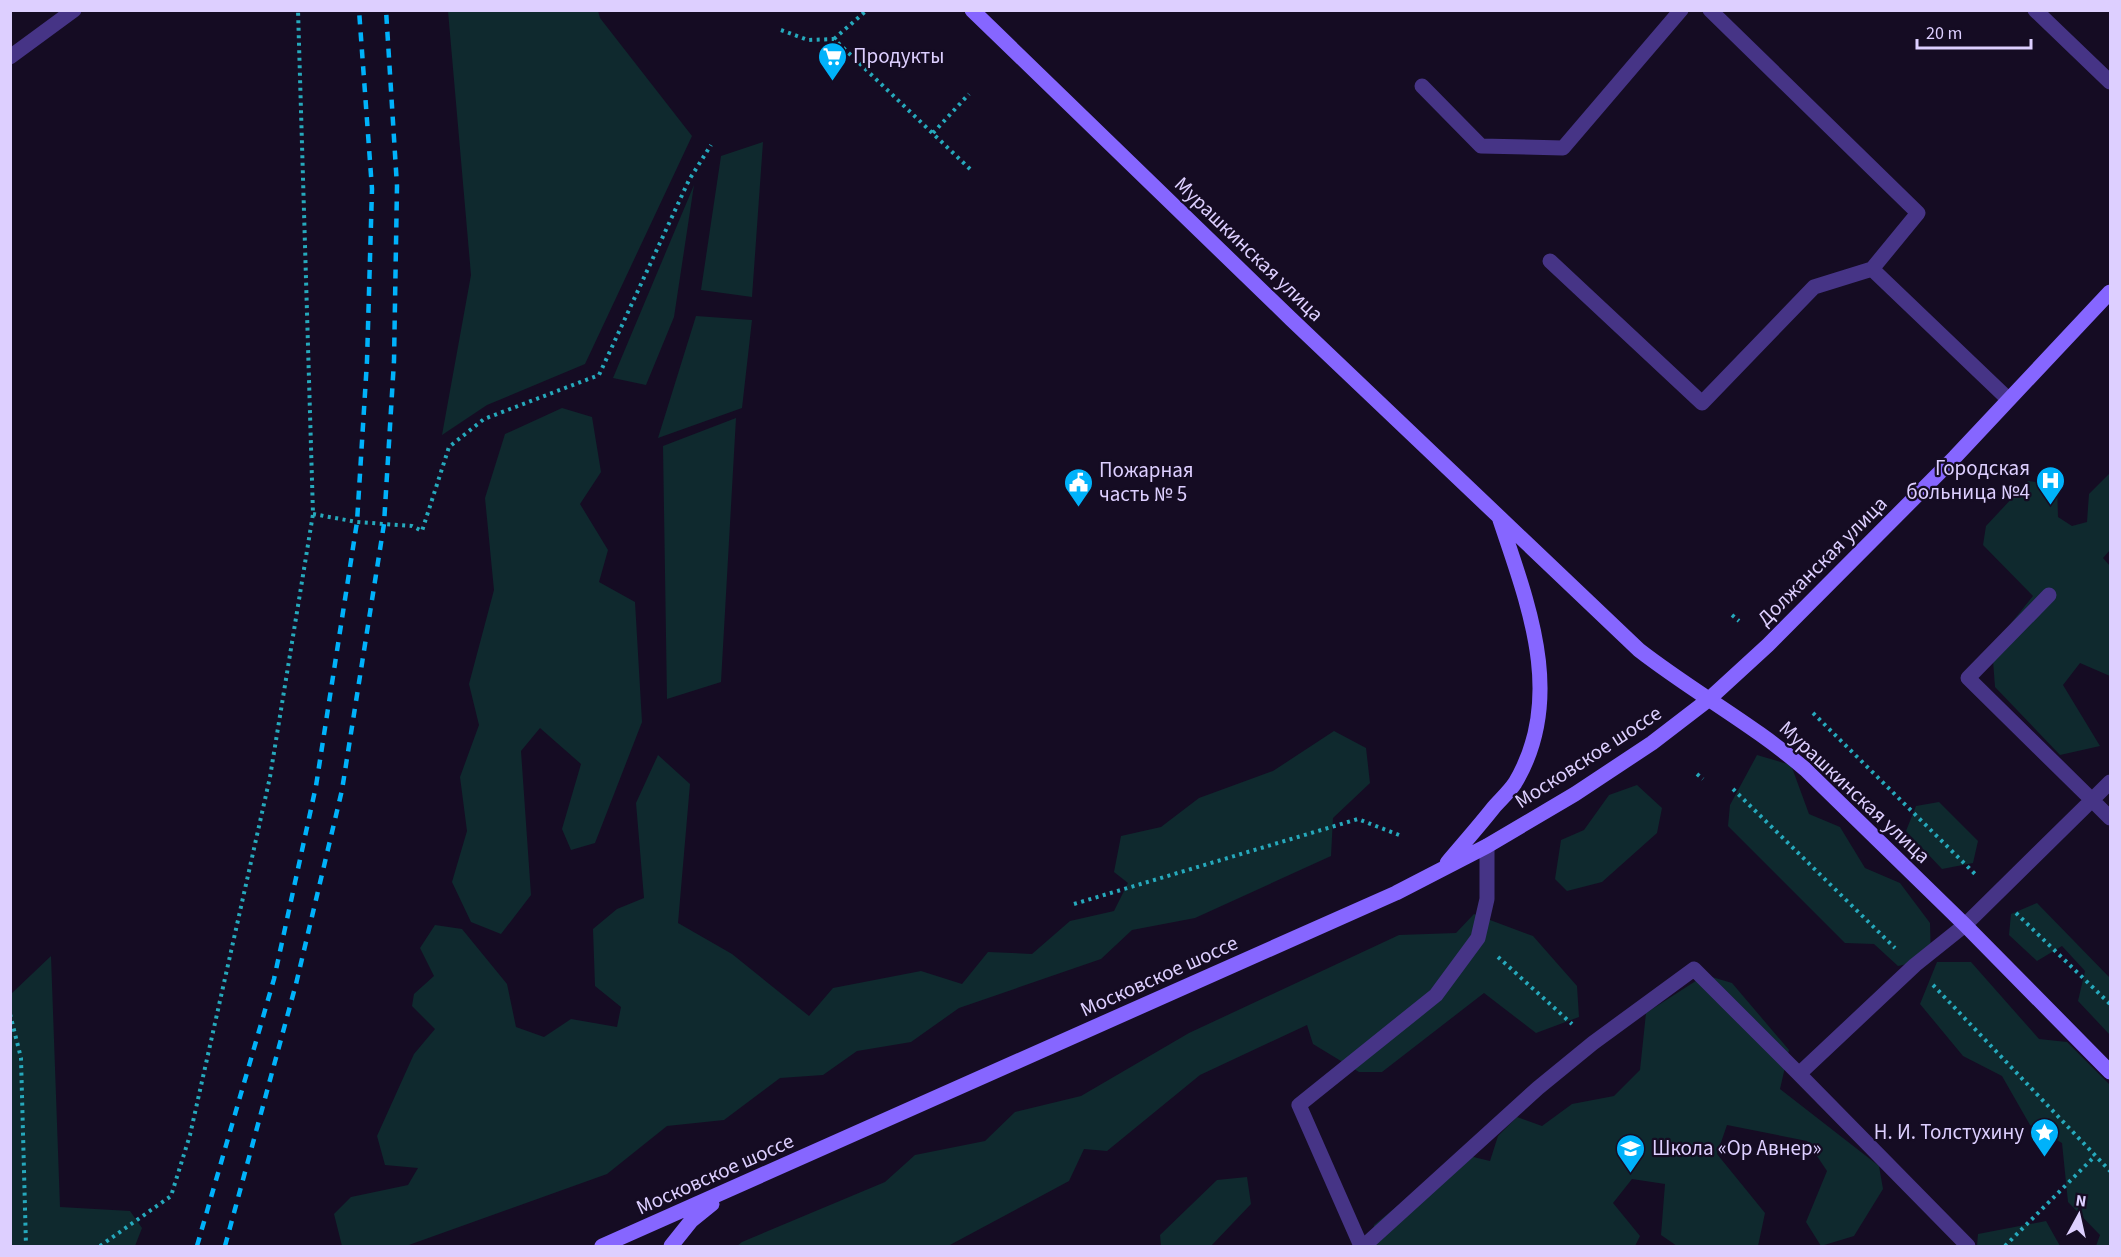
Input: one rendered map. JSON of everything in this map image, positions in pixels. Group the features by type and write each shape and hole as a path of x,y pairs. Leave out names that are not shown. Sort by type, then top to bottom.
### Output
{"main road":[{"name":"Мурашкинская улица","path":"972,10 1639,650 1708,700 1778,746 1805,769 1965,925 2110,1072"},
{"name":"Должанская улица","path":"1708,700 1768,645 1955,457 2110,292"},
{"name":"Мурашкинская улица","path":"1443,868 1514,783 1532,744 1539,706 1540,667 1530,610 1499,517"},
{"name":"Московское шоссе","path":"603,1246 1385,898 1487,846 1575,794 1652,743 1708,700"},
{"path":"671,1246 691,1221 726,1192"}],"lane":[{"path":"10,57 74,10"},
{"path":"1422,86 1481,146 1563,148 1681,10"},
{"path":"1550,261 1702,403 1814,287 1872,269 1918,213 1710,10"},
{"path":"2035,10 2110,82"},
{"path":"1872,269 2008,399"},
{"path":"2049,595 1968,678 2110,818"},
{"path":"1799,1074 1915,965 1965,925 2110,782"},
{"path":"1487,846 1487,900 1478,938 1436,995 1299,1105 1363,1246 1538,1088 1593,1043 1694,969 1968,1246"}],"path":[{"path":"100,1246 171,1196 190,1135 270,777 313,514 298,10"},
{"path":"781,30 808,40 834,39 867,10"},
{"path":"834,39 971,170"},
{"path":"933,133 969,94"},
{"path":"313,514 357,522 412,526 422,531 449,447 484,419 599,375 689,180 711,145"},
{"path":"1732,615 1739,621"},
{"path":"1813,713 2110,1004"},
{"path":"1697,774 1702,779"},
{"path":"1074,904 1358,819 1399,835"},
{"path":"1478,938 1593,1043"},
{"path":"10,1014 21,1058 26,1246"},
{"path":"2005,1246 2095,1156"}],"green space":[{"path":"448,11 598,11 600,18 692,136 585,364 487,405 442,435 471,275"},
{"path":"763,142 752,297 701,290 721,156"},
{"path":"694,185 674,317 646,385 613,378"},
{"path":"696,316 752,320 742,408 658,438"},
{"path":"562,408 592,417 601,472 580,504 608,550 599,582 635,602 642,722 595,843 571,850 562,829 581,764 540,728 521,751 531,895 501,934 471,922 452,882 467,831 460,777 479,725 469,684 494,590 485,498 505,434"},
{"path":"736,418 721,682 667,699 663,446"},
{"path":"2110,473 2110,550 2103,558 2110,566 2110,676 2080,663 2063,685 2100,746 2060,755 1995,687 1992,647 2033,596 1983,545 1986,526 2028,481 2057,485 2058,517 2072,526 2087,522 2089,494"},
{"path":"1334,731 1366,748 1370,783 1333,818 1331,856 1195,918 1132,930 1101,959 959,1008 911,1042 857,1051 823,1075 780,1078 724,1120 667,1126 607,1174 406,1246 342,1246 334,1214 351,1197 408,1185 418,1168 385,1165 377,1136 414,1054 435,1029 412,1006 414,994 434,976 420,948 435,925 462,929 507,984 516,1027 544,1037 571,1019 617,1027 621,1007 595,986 593,929 617,909 644,898 636,803 658,755 690,784 678,923 732,954 809,1016 833,988 921,971 962,984 988,952 1032,954 1070,921 1114,911 1128,883 1114,872 1121,836 1161,827 1199,798 1273,771"},
{"path":"1757,755 1791,765 1809,814 1840,827 1865,868 1900,883 1930,923 1931,959 1898,966 1874,944 1845,943 1728,826 1730,805"},
{"path":"1637,785 1662,808 1657,833 1602,882 1567,891 1555,879 1561,840 1584,830 1609,795"},
{"path":"1939,802 1978,841 1973,863 1942,869 1906,831 1916,806"},
{"path":"2037,903 2110,978 2110,1035 2078,1001 2085,971 2062,946 2037,961 2009,935 2011,914"},
{"path":"1474,914 1533,936 1577,986 1579,1017 1536,1033 1484,993 1382,1072 1359,1072 1313,1044 1307,1025 1200,1075 1107,1151 1084,1149 1069,1181 948,1246 737,1246 885,1182 915,1155 985,1141 1015,1112 1081,1096 1189,1033 1399,935 1456,933"},
{"path":"51,956 60,1207 130,1211 142,1228 135,1246 11,1246 11,994"},
{"path":"1937,962 1971,962 2039,1039 2067,1042 2110,1085 2110,1246 2096,1246 2100,1235 2068,1202 2062,1143 2030,1125 2002,1076 1963,1056 1920,1004"},
{"path":"1705,975 1732,983 1789,1050 1780,1089 1879,1166 1883,1189 1854,1236 1821,1246 1806,1222 1827,1171 1807,1141 1727,1125 1717,1154 1765,1213 1758,1246 1677,1246 1661,1235 1665,1184 1632,1179 1613,1203 1640,1236 1635,1246 1370,1246 1374,1225 1461,1154 1490,1161 1498,1136 1517,1117 1542,1126 1572,1104 1614,1096 1640,1070 1646,1013"},
{"path":"1247,1177 1251,1204 1211,1246 1161,1246 1160,1235 1217,1180"},
{"path":"2046,1221 2060,1246 1977,1246 1978,1234"}],"railway":[{"path":"197,1246 274,979 316,786 357,522 367,361 372,189 359,10"},
{"path":"225,1246 296,984 342,790 384,524 394,361 397,186 386,10"}],"place":[{"name":"Продукты","path":"832,82"},
{"name":"Городская больница №4","path":"2051,506"},
{"name":"Пожарная часть № 5","path":"1078,508"},
{"name":"Н. И. Толстухину","path":"2045,1158"},
{"name":"Школа «Ор Авнер»","path":"1631,1174"}]}
